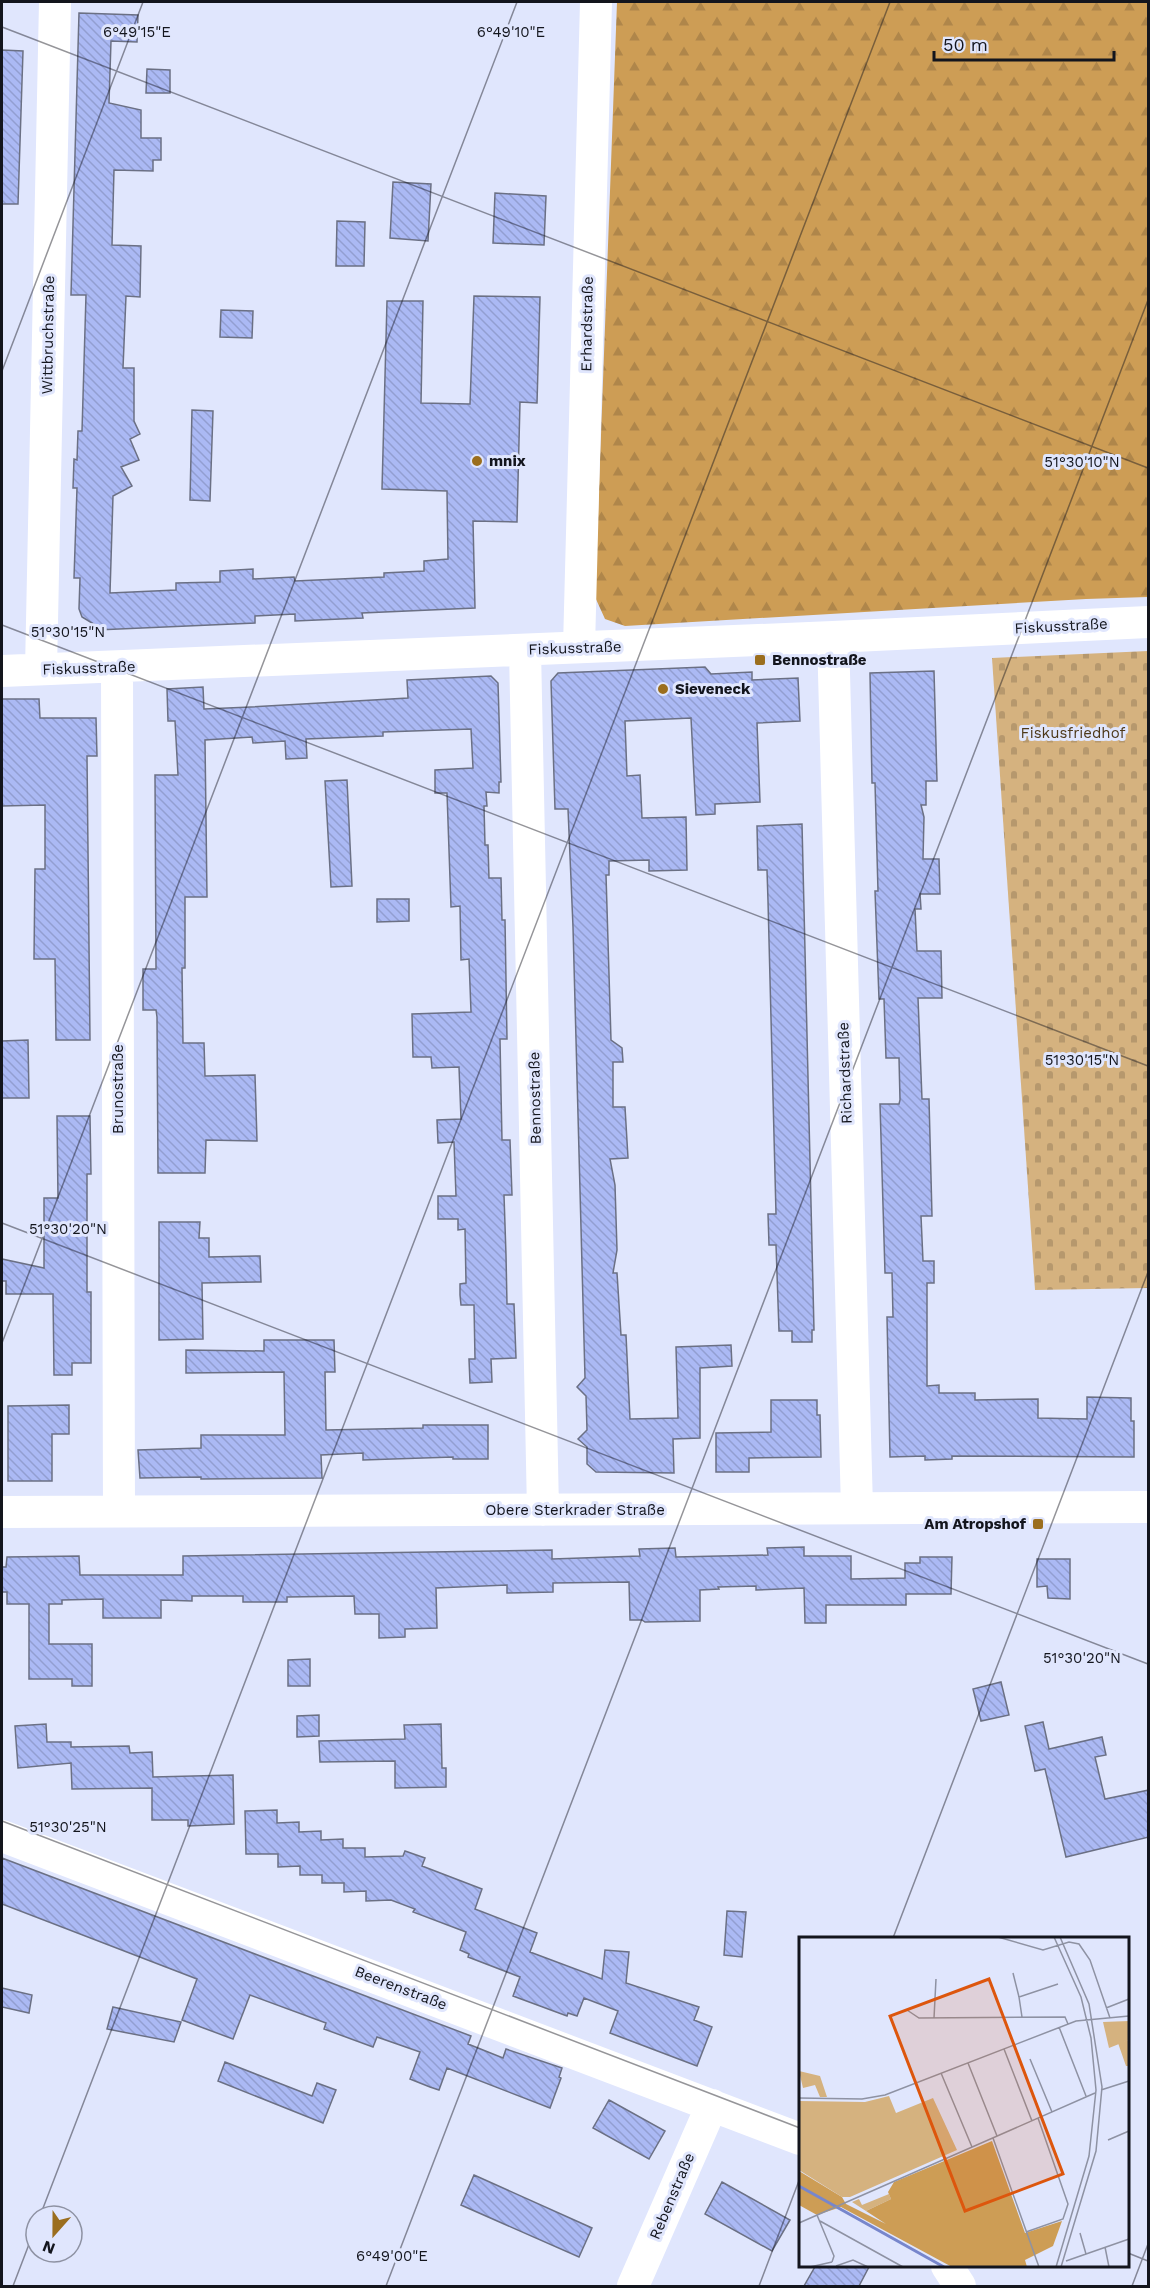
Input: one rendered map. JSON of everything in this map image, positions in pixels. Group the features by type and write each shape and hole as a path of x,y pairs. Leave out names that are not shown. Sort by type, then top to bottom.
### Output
{"street":[{"name":"Wittbruchstraße","path":"41,669 55,2"},
{"name":"Erhardstraße","path":"579,647 596,2"},
{"name":"Fiskusstraße","path":"2,671 1149,622"},
{"name":"Richardstraße","path":"833,637 857,1508"},
{"name":"Bennostraße","path":"525,650 543,1510"},
{"name":"Brunostraße","path":"117,667 119,1511"},
{"name":"Obere Sterkrader Straße","path":"2,1512 1149,1508"},
{"name":"Beerenstraße","path":"2,1836 799,2138"},
{"name":"Rebenstraße","path":"633,2286 711,2105"},
{"path":"948,2267 960,2286"}],"green space":[{"path":"617,2 1148,2 1148,597 625,626 605,619 595,597"},
{"name":"Fiskusfriedhof","path":"1148,651 1148,1288 1035,1290 992,658"}],"building":[{"path":"79,13 138,15 137,42 111,41 109,103 141,110 141,138 161,138 161,160 153,160 153,171 114,170 112,245 141,246 140,297 126,296 123,368 134,368 134,421 140,434 130,439 139,460 121,467 132,486 113,496 110,593 176,590 176,583 220,582 220,571 253,569 253,579 294,577 295,581 384,577 384,573 424,571 424,561 448,559 447,491 382,489 387,301 423,301 421,403 470,404 474,296 540,297 537,403 520,402 517,522 473,521 475,608 362,613 363,618 295,621 295,614 255,616 255,623 97,630 97,626 82,617 79,609 80,578 74,578 77,488 73,488 78,431 82,431 86,295 71,295"},
{"path":"2,50 23,51 18,204 2,204"},
{"path":"147,69 170,70 170,93 146,93"},
{"path":"393,182 431,184 428,241 390,238"},
{"path":"495,193 546,196 544,245 493,243"},
{"path":"337,221 365,222 364,266 336,266"},
{"path":"221,310 253,311 252,338 220,337"},
{"path":"192,410 213,411 210,501 190,500"},
{"path":"705,667 711,674 752,672 752,680 798,678 800,721 757,723 760,802 715,804 715,814 696,815 691,718 625,721 627,776 640,775 642,818 686,817 687,870 649,871 649,860 609,861 609,875 606,875 611,1040 622,1048 623,1062 613,1062 613,1107 625,1107 628,1158 610,1159 615,1185 617,1250 613,1273 617,1273 621,1335 626,1335 630,1419 678,1418 676,1347 731,1345 732,1366 700,1368 700,1438 673,1439 674,1473 596,1472 587,1464 587,1447 578,1439 587,1430 586,1396 577,1387 585,1378 573,927 568,809 555,809 551,681 558,673"},
{"path":"934,671 937,781 926,781 926,805 921,805 924,817 923,859 939,859 940,894 920,894 921,909 915,909 917,951 941,951 942,998 918,998 922,1099 929,1099 932,1216 921,1216 923,1261 934,1261 934,1283 927,1283 927,1386 939,1385 939,1393 975,1393 975,1400 1038,1399 1038,1418 1087,1419 1087,1397 1131,1398 1131,1421 1134,1421 1134,1457 952,1456 952,1459 925,1460 925,1456 890,1457 887,1317 893,1317 892,1273 885,1273 880,1104 899,1104 899,1058 886,1058 884,999 879,999 875,891 878,891 875,783 872,783 870,673"},
{"path":"491,676 498,683 501,782 499,782 499,793 486,792 485,845 488,845 489,878 501,878 502,920 505,920 507,1039 500,1039 502,1140 510,1140 512,1195 504,1195 507,1304 514,1304 516,1358 491,1359 492,1382 470,1383 469,1359 475,1359 474,1305 461,1305 460,1295 460,1284 466,1283 465,1229 458,1230 458,1219 438,1219 438,1196 456,1196 454,1142 438,1143 437,1120 461,1119 459,1067 432,1068 431,1057 413,1057 412,1014 471,1012 469,959 461,960 460,906 451,907 447,793 435,793 435,770 473,768 471,729 383,732 383,736 306,739 307,758 286,759 285,741 253,743 252,737 205,740 207,897 185,897 185,968 182,968 183,1043 204,1043 205,1076 255,1075 257,1141 206,1140 205,1173 158,1173 157,1017 156,1010 143,1010 143,969 156,969 155,775 178,775 175,721 168,721 167,689 203,687 204,709 408,698 407,680"},
{"path":"2,699 39,699 40,718 96,718 97,756 87,756 90,1040 56,1040 55,959 34,959 35,869 45,869 45,805 2,806"},
{"path":"347,780 352,886 331,887 325,781"},
{"path":"802,824 814,1330 812,1330 812,1342 792,1342 792,1331 779,1331 776,1245 769,1245 768,1214 776,1214 768,901 767,870 758,870 757,826"},
{"path":"377,899 409,899 409,921 377,922"},
{"path":"28,1040 29,1098 2,1098 2,1041"},
{"path":"57,1116 90,1116 91,1174 87,1174 87,1292 91,1292 91,1363 72,1363 72,1375 54,1375 53,1294 6,1294 6,1281 2,1281 2,1259 44,1268 44,1198 58,1198"},
{"path":"159,1222 200,1222 199,1238 209,1238 209,1257 260,1256 261,1282 202,1283 203,1339 159,1340"},
{"path":"264,1340 334,1340 335,1372 325,1372 326,1430 423,1428 423,1425 488,1425 488,1459 453,1459 453,1457 363,1460 363,1453 321,1455 322,1478 140,1478 138,1450 201,1448 201,1435 285,1435 284,1372 186,1373 186,1350 264,1351"},
{"path":"771,1400 817,1400 817,1415 820,1415 821,1457 749,1458 749,1472 716,1472 716,1433 771,1432"},
{"path":"69,1405 69,1434 52,1434 52,1481 8,1481 8,1406"},
{"path":"804,1547 804,1556 851,1556 851,1579 905,1578 905,1563 920,1563 920,1557 952,1557 951,1594 906,1594 906,1605 826,1605 826,1623 805,1623 804,1588 756,1590 756,1586 718,1587 719,1589 700,1590 700,1621 645,1622 630,1620 629,1582 553,1583 553,1592 507,1593 507,1585 436,1588 437,1628 405,1629 405,1637 379,1638 379,1614 355,1614 354,1596 287,1597 287,1602 243,1602 243,1596 192,1596 192,1601 161,1600 161,1618 103,1618 103,1599 62,1600 62,1604 49,1604 49,1644 92,1644 92,1686 72,1686 72,1679 29,1679 29,1604 7,1604 7,1592 2,1592 2,1567 6,1567 7,1557 79,1556 80,1575 183,1575 183,1556 552,1550 552,1559 640,1556 639,1549 675,1548 676,1557 768,1555 767,1548"},
{"path":"1037,1559 1070,1559 1070,1599 1048,1598 1047,1586 1037,1587"},
{"path":"310,1659 310,1686 288,1686 288,1660"},
{"path":"1001,1682 1009,1715 981,1721 973,1689"},
{"path":"319,1715 319,1736 297,1737 297,1716"},
{"path":"1043,1722 1049,1749 1102,1737 1106,1755 1095,1757 1105,1799 1149,1790 1149,1837 1066,1857 1045,1769 1035,1771 1025,1726"},
{"path":"46,1724 47,1742 71,1742 71,1747 129,1746 130,1753 152,1752 153,1777 233,1775 234,1824 188,1826 188,1820 152,1820 152,1788 72,1789 71,1763 18,1768 15,1726"},
{"path":"441,1724 442,1768 446,1768 446,1787 395,1788 395,1761 320,1762 319,1741 405,1739 404,1725"},
{"path":"277,1810 277,1823 299,1822 299,1832 321,1831 321,1840 343,1839 343,1848 365,1848 365,1857 403,1856 405,1851 425,1858 422,1866 482,1889 475,1909 537,1933 530,1952 602,1979 605,1950 629,1952 626,1983 699,2007 694,2020 712,2027 697,2066 610,2033 618,2011 584,1998 577,2016 568,2013 567,2016 513,1996 520,1977 468,1957 469,1954 460,1950 466,1932 413,1912 415,1909 391,1900 366,1901 366,1891 344,1892 344,1883 322,1883 322,1875 300,1875 300,1866 278,1867 278,1854 246,1854 245,1811"},
{"path":"2,1858 471,2036 468,2044 503,2058 506,2049 562,2068 559,2077 561,2078 550,2108 447,2068 439,2090 430,2087 410,2079 420,2052 377,2037 373,2047 324,2029 326,2023 250,1995 233,2039 182,2020 197,1979 2,1904"},
{"path":"727,1911 746,1912 742,1957 724,1955"},
{"path":"2,1988 32,1995 29,2013 2,2007"},
{"path":"113,2007 181,2022 174,2042 107,2029"},
{"path":"225,2062 312,2096 317,2083 336,2090 323,2123 218,2081"},
{"path":"609,2100 665,2131 649,2159 593,2128"},
{"path":"474,2175 592,2228 579,2257 461,2205"},
{"path":"722,2182 790,2220 772,2251 705,2214"},
{"path":"815,2267 869,2267 859,2286 804,2286"}],"place":[{"name":"mnix","path":"477,461"},
{"name":"Bennostraße","path":"760,660"},
{"name":"Sieveneck","path":"663,689"},
{"name":"Am Atropshof","path":"1038,1524"}]}
